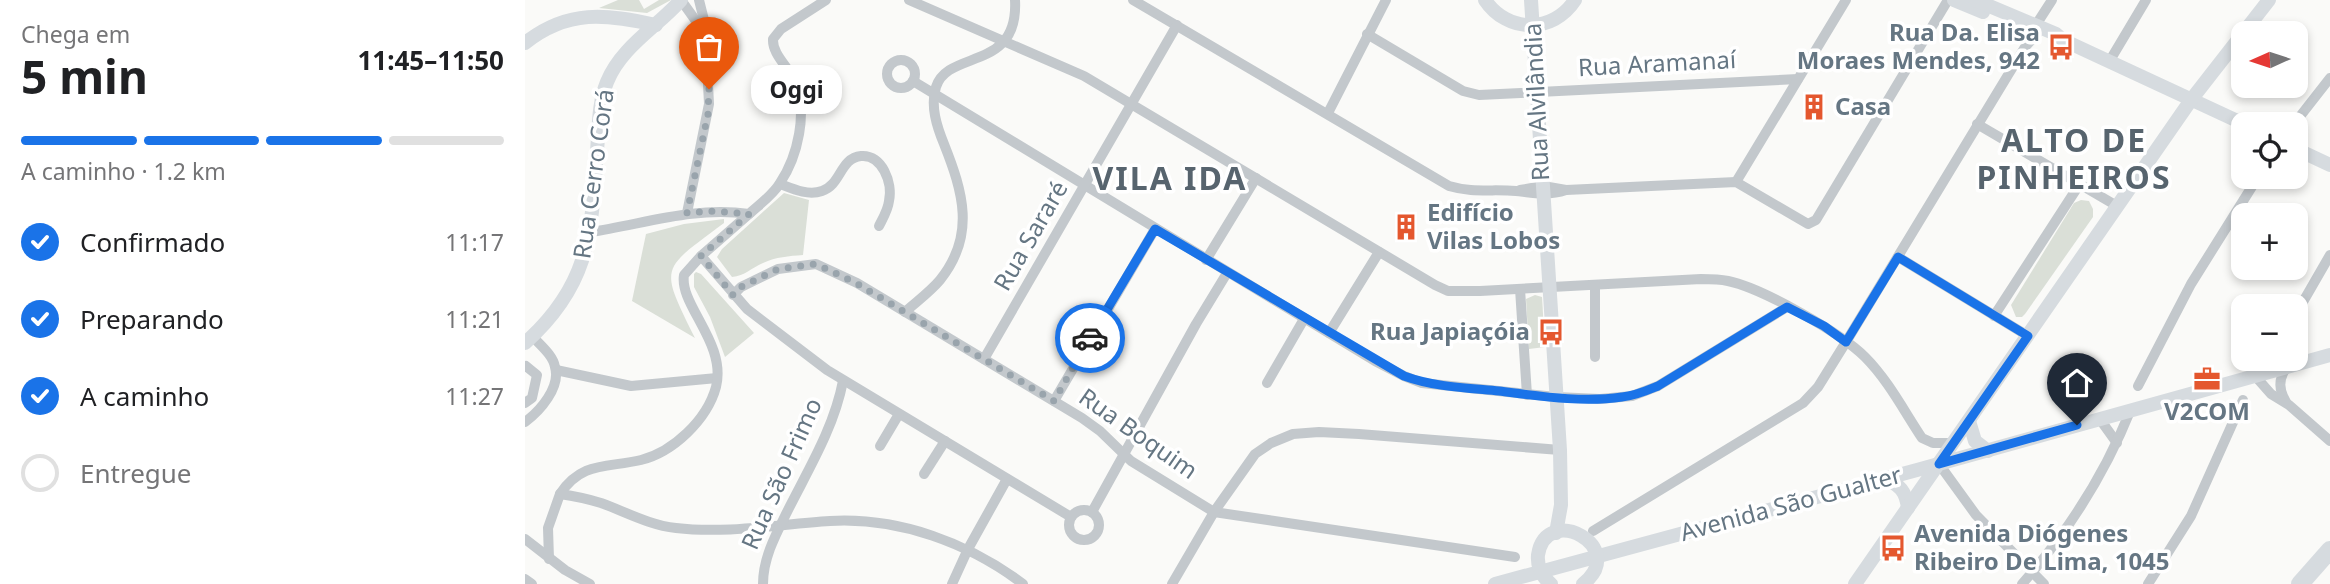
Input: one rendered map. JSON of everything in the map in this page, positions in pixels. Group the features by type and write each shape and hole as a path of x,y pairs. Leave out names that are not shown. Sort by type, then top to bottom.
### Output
{"highway":[{"path":"2300,584 2330,550"}],"street":[{"path":"687,213 709,104 704,16 699,0"},
{"path":"549,559 548,528 560,494 573,478 591,468 642,460 656,454 680,439 708,404 717,378 713,351 684,285 686,271 780,184 798,135 800,104 797,85 774,48 773,39 778,32 826,0"},
{"path":"909,0 1084,76 1448,291 1720,279 1748,287 1824,326 1866,358 1922,438 1933,443 1954,443"},
{"path":"905,312 935,285 946,271 957,249 963,222 962,196 937,124 937,84 947,73 1003,43 1014,24 1016,0"},
{"path":"1133,0 1449,186 1476,191 1517,191 1736,183 1808,224 1816,220 1948,0"},
{"path":"1328,113 1385,0"},
{"path":"1485,0 1502,18 1533,26 1562,15 1575,0"},
{"name":"Rua Alvilândia","path":"1531,0 1550,287"},
{"path":"1736,183 1846,0"},
{"path":"1954,0 2034,30 2056,34 2063,40 2231,118"},
{"path":"1975,0 2034,30"},
{"path":"1593,531 1803,403 1818,387 2052,0"},
{"path":"2109,62 2146,0"},
{"path":"1855,584 2191,100 2269,0"},
{"path":"682,3 696,20 705,43"},
{"name":"Rua Cerro Corá","path":"529,340 572,288 579,274 590,232 603,94 618,62 636,41 682,3"},
{"path":"525,43 549,26 576,17 615,17 656,24"},
{"name":"Rua Sararé","path":"984,359 1177,25"},
{"name":"Rua Aramanaí","path":"1367,34 1471,93 1798,79"},
{"path":"2303,112 2330,78"},
{"path":"913,81 1227,273 1396,372 1422,383 1527,395 1619,398 1646,391 1787,307"},
{"path":"1977,124 2117,206"},
{"path":"2308,155 2330,165"},
{"path":"780,184 808,193 822,191 833,185 848,161 869,157 884,171 890,191 889,204 879,226"},
{"path":"1206,260 1256,178"},
{"path":"1994,316 2078,185"},
{"path":"2138,386 2191,284 2250,189"},
{"path":"590,232 687,213 714,211 749,214"},
{"path":"1054,401 1155,229"},
{"path":"1329,333 1379,252"},
{"path":"2308,294 2330,255"},
{"path":"701,256 733,295 762,322 843,381 1071,517"},
{"path":"1898,257 2028,336"},
{"name":"Rua Boquim","path":"733,295 741,287 778,269 816,264 856,283 1054,401 1100,431 1123,454 1214,512 1515,557"},
{"path":"1092,512 1227,273"},
{"path":"1595,285 1595,357"},
{"path":"1550,287 1560,450 1561,505 1556,533"},
{"path":"1521,289 1527,395"},
{"path":"1267,383 1304,318"},
{"path":"525,422 539,411 545,401 554,382 556,370 548,354 529,340"},
{"name":"Avenida São Gualter","path":"2308,362 2330,355"},
{"path":"525,366 537,375 532,398 525,403"},
{"path":"556,370 631,386 717,378"},
{"name":"Avenida São Gualter","path":"1495,584 2276,371"},
{"path":"2284,371 2280,386 2289,405"},
{"path":"2256,377 2271,394 2289,405 2330,441"},
{"name":"Rua São Frimo","path":"762,584 766,560 830,425 843,381"},
{"path":"2148,584 2191,516 2243,400"},
{"path":"2022,584 2061,537 2087,498 2117,443 2131,410"},
{"path":"880,446 899,414"},
{"path":"2099,418 2117,443"},
{"path":"1969,421 1975,441 1988,451"},
{"path":"1171,584 1214,512 1255,454 1271,443 1293,434 1359,434 1560,450"},
{"path":"924,474 945,440"},
{"path":"1939,464 1976,515 2044,584"},
{"path":"951,584 1007,479"},
{"path":"1884,480 1899,485 1908,509"},
{"path":"560,494 589,499 645,521 677,528 780,526 829,521 860,522 911,531 968,549 1023,584"},
{"path":"1561,505 1576,532 1589,541 1596,556 1593,573 1583,584"},
{"path":"1078,511 1092,512 1099,520 1095,536 1080,539 1075,537 1069,528 1071,517 1078,511"},
{"path":"1551,584 1540,571 1540,549 1549,537 1556,533 1576,532"},
{"path":"525,539 549,559 590,584"},
{"path":"525,579 532,584"}],"shaded area":[{"path":"618,0 639,0 644,9 659,0 671,0 647,13 599,8"},
{"path":"784,193 809,200 803,255 773,259 732,277 717,257 722,249"},
{"path":"2089,201 2093,217 2025,314 2016,317 2011,305 2074,203"},
{"path":"724,219 724,223 677,261 672,271 671,282 675,296 695,338 632,301 646,234 684,224"},
{"path":"696,272 701,274 754,333 725,357 710,317 694,287"},
{"path":"1535,295 1542,297 1545,347 1529,349 1526,299"}],"way so far":[{"path":"709,89 708,114 687,213 729,211 749,214 701,256 733,295 741,287 778,269 791,265 816,264 856,283 1054,401 1090,338"}],"place":[{"name":"Rua Da. Elisa Moraes Mendes, 942","path":"2061,47"},
{"name":"Oggi","path":"709,89"},
{"name":"Casa","path":"1814,107"},
{"name":"Edifício Vilas Lobos","path":"1406,227"},
{"name":"Rua Japiaçóia","path":"1551,332"},
{"name":"V2COM","path":"2207,379"},
{"name":"Avenida Diógenes Ribeiro De Lima, 1045","path":"1893,548"}],"district":[{"name":"ALTO DE PINHEIROS","path":"2074,160"},
{"name":"VILA IDA","path":"1170,179"}],"route":[{"path":"1090,338 1155,229 1375,361 1422,383 1527,395 1619,398 1658,386 1787,307 1824,326 1846,342 1898,257 2028,336 1939,464 2077,425"}]}
